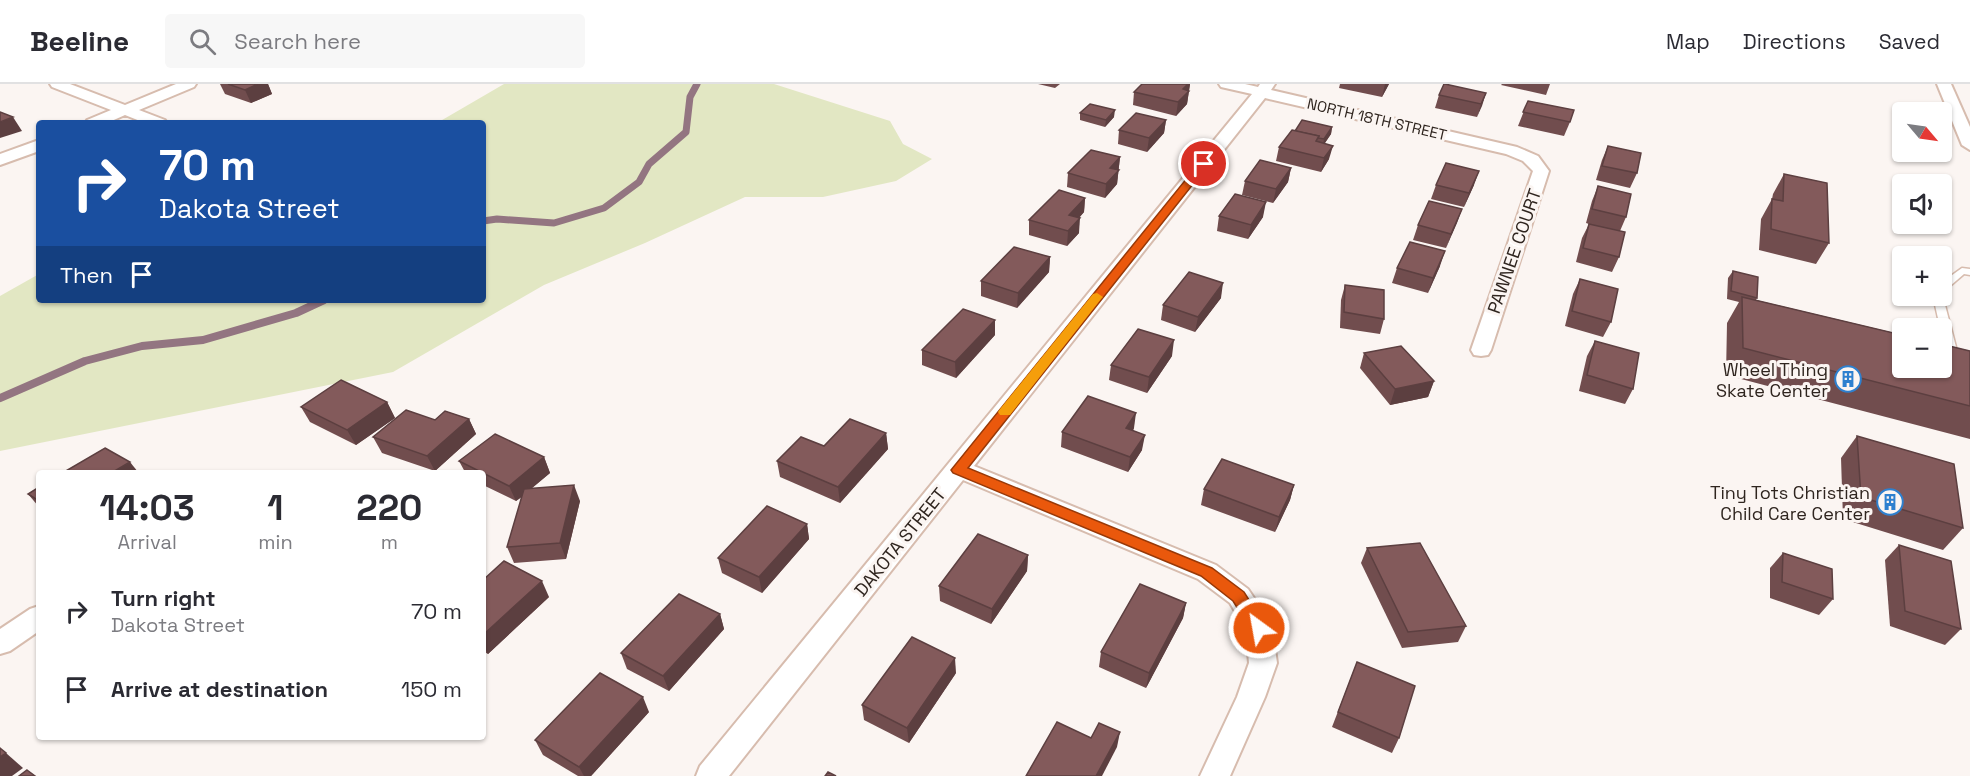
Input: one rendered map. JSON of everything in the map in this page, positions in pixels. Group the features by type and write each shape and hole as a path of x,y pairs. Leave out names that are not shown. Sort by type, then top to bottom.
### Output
{"street":[{"path":"57,84 151,120"},
{"path":"101,120 189,84"},
{"name":"NORTH 18TH STREET","path":"1226,84 1265,88 1528,156"},
{"path":"1944,84 1970,145"},
{"name":"DAKOTA STREET","path":"711,776 1265,88"},
{"path":"0,160 36,146"},
{"name":"PAWNEE COURT","path":"1480,350 1541,171 1538,164 1528,156"},
{"path":"958,470 1207,572 1239,596 1259,628 1263,663 1251,697 1215,776"},
{"path":"0,643 36,619"}],"lane":[{"path":"1943,318 1940,305 1945,285 1962,271 1970,272"}],"green space":[{"path":"504,84 774,84 890,121 903,144 932,159 896,181 823,197 745,197 645,243 544,285 393,372 0,451 0,296 36,276 36,303 486,303 486,120 442,120"}],"building":[{"path":"228,84 258,84 245,90"},
{"path":"1142,84 1188,84 1183,89 1189,91 1178,102 1134,92"},
{"path":"1444,84 1486,93 1481,104 1439,95"},
{"path":"1528,101 1574,110 1570,122 1523,112"},
{"path":"1090,104 1115,110 1106,120 1080,113"},
{"path":"0,112 13,117 0,122"},
{"path":"1136,113 1166,120 1149,138 1119,130"},
{"path":"1302,120 1332,127 1324,139 1318,138 1319,136 1295,131"},
{"path":"1292,130 1319,136 1316,141 1333,146 1324,158 1279,147"},
{"path":"1608,146 1641,153 1637,173 1602,166"},
{"path":"1091,150 1120,157 1110,168 1119,170 1106,184 1068,173"},
{"path":"1260,160 1291,168 1276,189 1245,181"},
{"path":"1446,163 1479,171 1469,193 1436,185"},
{"path":"1784,174 1827,183 1829,243 1771,229 1772,199 1783,201"},
{"path":"1598,186 1631,194 1626,217 1592,209"},
{"path":"1059,190 1085,198 1069,215 1080,218 1068,231 1029,220"},
{"path":"1235,194 1266,202 1251,225 1219,216"},
{"path":"1429,201 1462,209 1451,234 1418,225"},
{"path":"1589,224 1625,232 1619,257 1583,248"},
{"path":"1410,242 1445,251 1433,278 1397,268"},
{"path":"1014,247 1050,257 1018,293 981,281"},
{"path":"1733,271 1758,277 1757,298 1731,291"},
{"path":"1189,272 1223,283 1198,317 1163,305"},
{"path":"1580,279 1618,289 1611,322 1572,311"},
{"path":"1345,285 1384,290 1384,319 1344,312"},
{"path":"1742,297 1892,333 1892,378 1952,378 1952,347 1970,351 1970,406 1743,348"},
{"path":"963,309 995,320 955,362 922,350"},
{"path":"1138,329 1174,340 1149,377 1111,365"},
{"path":"1595,341 1639,353 1633,389 1587,375"},
{"path":"1401,346 1434,381 1395,389 1364,353"},
{"path":"341,380 387,402 347,430 301,407"},
{"path":"1088,396 1136,413 1126,428 1145,435 1130,457 1062,432"},
{"path":"406,410 435,420 445,411 469,419 427,456 373,437"},
{"path":"850,419 886,433 838,487 777,461 801,437 824,446"},
{"path":"495,434 544,457 509,486 486,474 486,470 477,470 459,461"},
{"path":"1857,436 1954,464 1963,528 1861,497"},
{"path":"105,448 130,462 116,470 67,470"},
{"path":"1222,459 1294,485 1279,517 1204,489"},
{"path":"574,485 560,543 507,547 524,489"},
{"path":"36,489 36,499 28,494"},
{"path":"767,506 807,524 759,577 718,558"},
{"path":"978,534 1028,555 992,609 939,586"},
{"path":"1420,543 1466,626 1408,632 1367,548"},
{"path":"1899,545 1951,561 1961,629 1905,611"},
{"path":"1783,553 1832,569 1833,599 1782,582"},
{"path":"504,561 542,581 486,632 486,577"},
{"path":"1140,584 1186,603 1149,673 1101,652"},
{"path":"679,594 720,614 663,676 621,653"},
{"path":"912,637 955,658 907,728 862,705"},
{"path":"1357,662 1415,686 1399,738 1338,712"},
{"path":"600,673 643,697 579,767 535,740"},
{"path":"1057,722 1091,738 1099,723 1120,732 1096,776 1026,776"},
{"path":"0,748 6,753 0,757"},
{"path":"27,770 35,776 19,776"}],"waterway":[{"path":"486,221 497,219 554,223 604,208 639,182 649,164 686,132 690,97 697,84"},
{"path":"0,398 85,361 142,346 203,340 296,313 318,303"}],"slow traffic":[{"path":"1005,412 1097,297"}],"place":[{"name":"Wheel Thing Skate Center","path":"1848,379"},
{"name":"Tiny Tots Christian Child Care Center","path":"1890,502"}],"route":[{"path":"1204,164 958,470 1207,572 1239,596 1259,628"}]}
